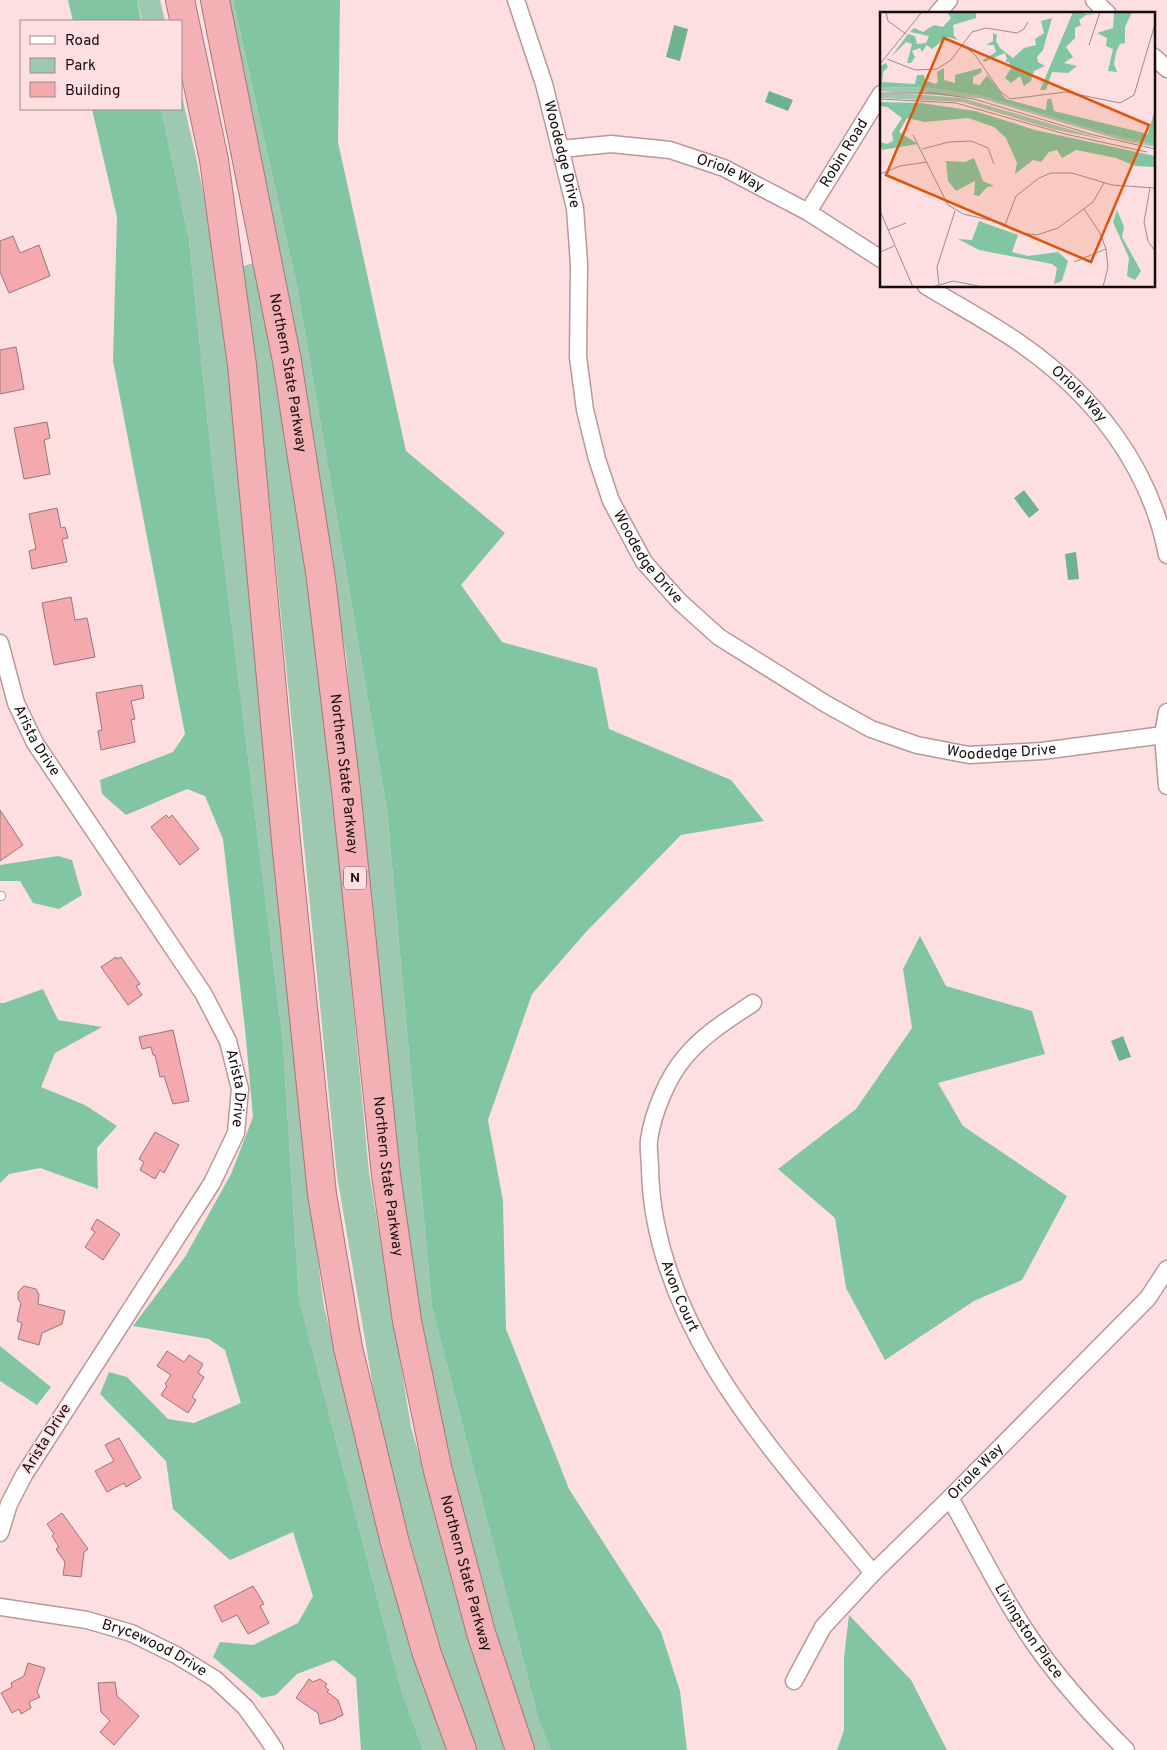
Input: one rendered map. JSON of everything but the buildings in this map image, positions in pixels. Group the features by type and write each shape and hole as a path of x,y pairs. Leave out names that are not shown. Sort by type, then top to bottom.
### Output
{"highway":[{"path":"180,0 214,160 242,365 286,841 322,1194 348,1348 395,1544 427,1654 462,1750"},
{"name":"Northern State Parkway","path":"215,0 287,361 321,579 346,790 386,1175 407,1321 437,1467 481,1633 520,1750"}],"street":[{"name":"Woodedge Drive","path":"516,0 544,84 575,208 579,264 578,356 585,410 597,459 611,501 644,562 680,602 719,637 826,704 871,729 918,745 969,755 1042,751 1163,735"},
{"path":"939,12 949,0"},
{"path":"1094,0 1106,12"},
{"path":"1154,57 1167,69"},
{"name":"Robin Road","path":"808,212 880,96"},
{"name":"Oriole Way","path":"561,149 611,144 670,150 724,168 808,212 880,258"},
{"name":"Oriole Way","path":"929,288 1020,343 1064,377 1106,422 1141,477 1162,530 1167,555"},
{"name":"Arista Drive","path":"0,643 16,703 35,743 203,992 228,1042 240,1089 236,1133 212,1183 24,1475 9,1504 0,1533"},
{"path":"1167,712 1163,735 1167,786"},
{"name":"Avon Court","path":"753,1003 707,1034 684,1058 660,1098 649,1141 650,1190 660,1240 674,1288 694,1332 732,1395 777,1459 873,1573"},
{"name":"Oriole Way","path":"794,1681 823,1627 873,1573 1148,1298 1167,1269"},
{"name":"Livingston Place","path":"950,1498 1008,1603 1034,1643 1091,1716 1126,1750"},
{"name":"Brycewood Drive","path":"0,1607 87,1620 131,1633 176,1655 216,1679 245,1707 274,1750"}],"green space":[{"path":"137,0 160,0 165,20 142,20"},
{"path":"223,0 233,0 297,286 387,810 432,1307 539,1721 551,1750 532,1750 489,1619 438,1424 408,1263 346,655 281,282"},
{"path":"182,96 217,262 250,541 306,1168 324,1307 397,1599 447,1750 423,1750 401,1689 299,1299 283,1042 212,464 189,239 161,110 182,110"},
{"path":"253,263 288,428 323,689 369,1172 411,1427 486,1685 511,1750 473,1750 453,1698 382,1439 337,1176 263,436 238,268"}],"shaded area":[{"path":"68,0 137,0 141,20 73,20"},
{"path":"233,0 340,0 338,142 406,451 505,533 461,585 502,642 597,668 609,729 731,780 764,821 681,835 586,932 532,994 488,1120 503,1201 506,1329 569,1489 661,1632 680,1691 687,1750 551,1750 539,1721 432,1307 387,810 297,286"},
{"path":"674,25 688,29 680,61 666,57"},
{"path":"769,91 793,100 788,111 765,102"},
{"path":"92,110 161,110 189,239 212,464 283,1042 299,1299 401,1689 423,1750 361,1750 356,1678 334,1660 297,1674 276,1695 262,1698 213,1657 220,1642 253,1645 298,1623 313,1596 293,1532 230,1560 173,1509 166,1461 100,1394 109,1372 127,1377 168,1419 194,1423 241,1403 225,1350 209,1339 133,1326 185,1257 231,1174 253,1117 223,839 205,796 187,789 126,815 102,794 100,780 173,752 185,734 113,361 117,217"},
{"path":"1024,490 1039,510 1029,518 1014,498"},
{"path":"1076,552 1079,579 1068,580 1065,554"},
{"path":"58,856 72,860 82,895 59,909 33,903 20,881 0,881 0,865"},
{"path":"920,936 946,986 1032,1011 1045,1054 938,1083 963,1126 1067,1196 1022,1280 974,1301 885,1360 846,1288 835,1218 778,1169 856,1109 912,1028 903,969"},
{"path":"43,989 58,1020 102,1027 55,1053 41,1087 85,1105 117,1126 97,1148 98,1189 40,1168 9,1174 0,1183 0,1003"},
{"path":"1123,1036 1131,1057 1119,1061 1111,1041"},
{"path":"0,1346 51,1387 37,1405 0,1381"},
{"path":"849,1615 911,1680 947,1750 837,1750 844,1730 844,1658"}]}
